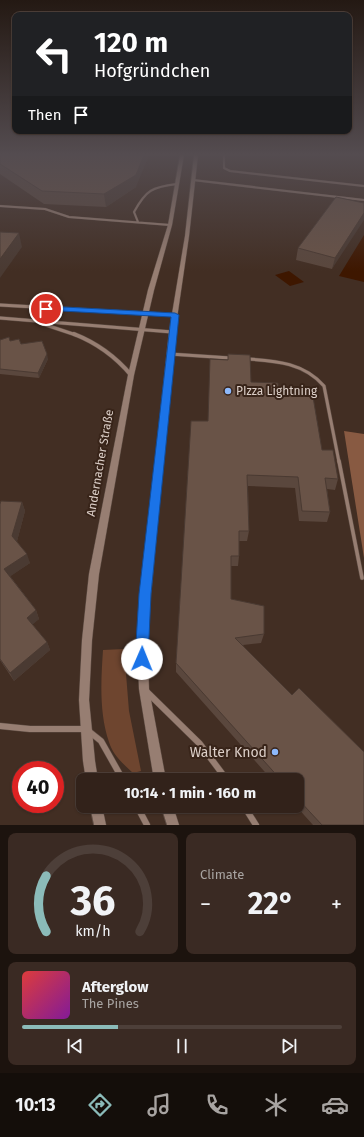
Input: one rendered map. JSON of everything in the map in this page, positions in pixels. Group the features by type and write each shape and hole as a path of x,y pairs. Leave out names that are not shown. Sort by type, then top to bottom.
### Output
{"street":[{"name":"Andernacher Straße","path":"91,773 86,728 85,672 93,581 130,375 145,314 170,225 175,194"},
{"path":"159,773 144,689 141,651 172,332 187,236 192,194"},
{"path":"0,305 175,315"},
{"path":"0,318 141,331 172,332"},
{"path":"37,321 99,345 114,356 130,375"},
{"path":"144,689 178,720 215,760 223,773"},
{"path":"0,726 30,729 86,728 104,746 120,773"},
{"path":"97,813 100,825"},
{"path":"141,813 147,825"},
{"path":"169,813 172,825"},
{"path":"248,813 256,825"}],"lane":[{"path":"138,222 134,212 141,199 146,194"},
{"path":"308,194 364,200"},
{"path":"0,206 45,209 55,211 59,216 170,225"},
{"path":"170,354 237,358"},
{"path":"244,359 286,363 300,366 319,378 324,386 362,578"}],"shaded area":[{"path":"364,235 364,282 339,276"},
{"path":"289,271 304,282 290,286 275,275"},
{"path":"344,431 364,434 364,558"},
{"path":"124,649 129,711 141,771 133,773 119,759 111,747 106,731 102,708 101,685 103,650"}],"building":[{"path":"336,197 364,203 364,213 335,258 298,248"},
{"path":"0,232 19,233 0,259"},
{"path":"9,337 10,341 19,339 21,344 42,341 47,354 38,373 0,369 0,340"},
{"path":"228,354 250,355 251,382 278,383 278,390 312,391 322,450 333,450 338,479 325,478 330,512 302,511 298,477 247,475 249,531 239,531 239,556 231,556 231,599 264,606 264,634 235,638 292,695 299,688 364,752 364,825 322,825 304,806 304,773 275,773 176,663 191,421 208,421 210,359 228,360"},
{"path":"1,501 22,502 12,536 27,554 4,569 36,610 27,618 47,642 10,673 0,659"}],"place":[{"name":"PIzza Lightning","path":"228,391"},
{"name":"Walter Knod","path":"275,752"}],"route":[{"path":"46,309 175,315 145,594 141,651 142,659"}]}
